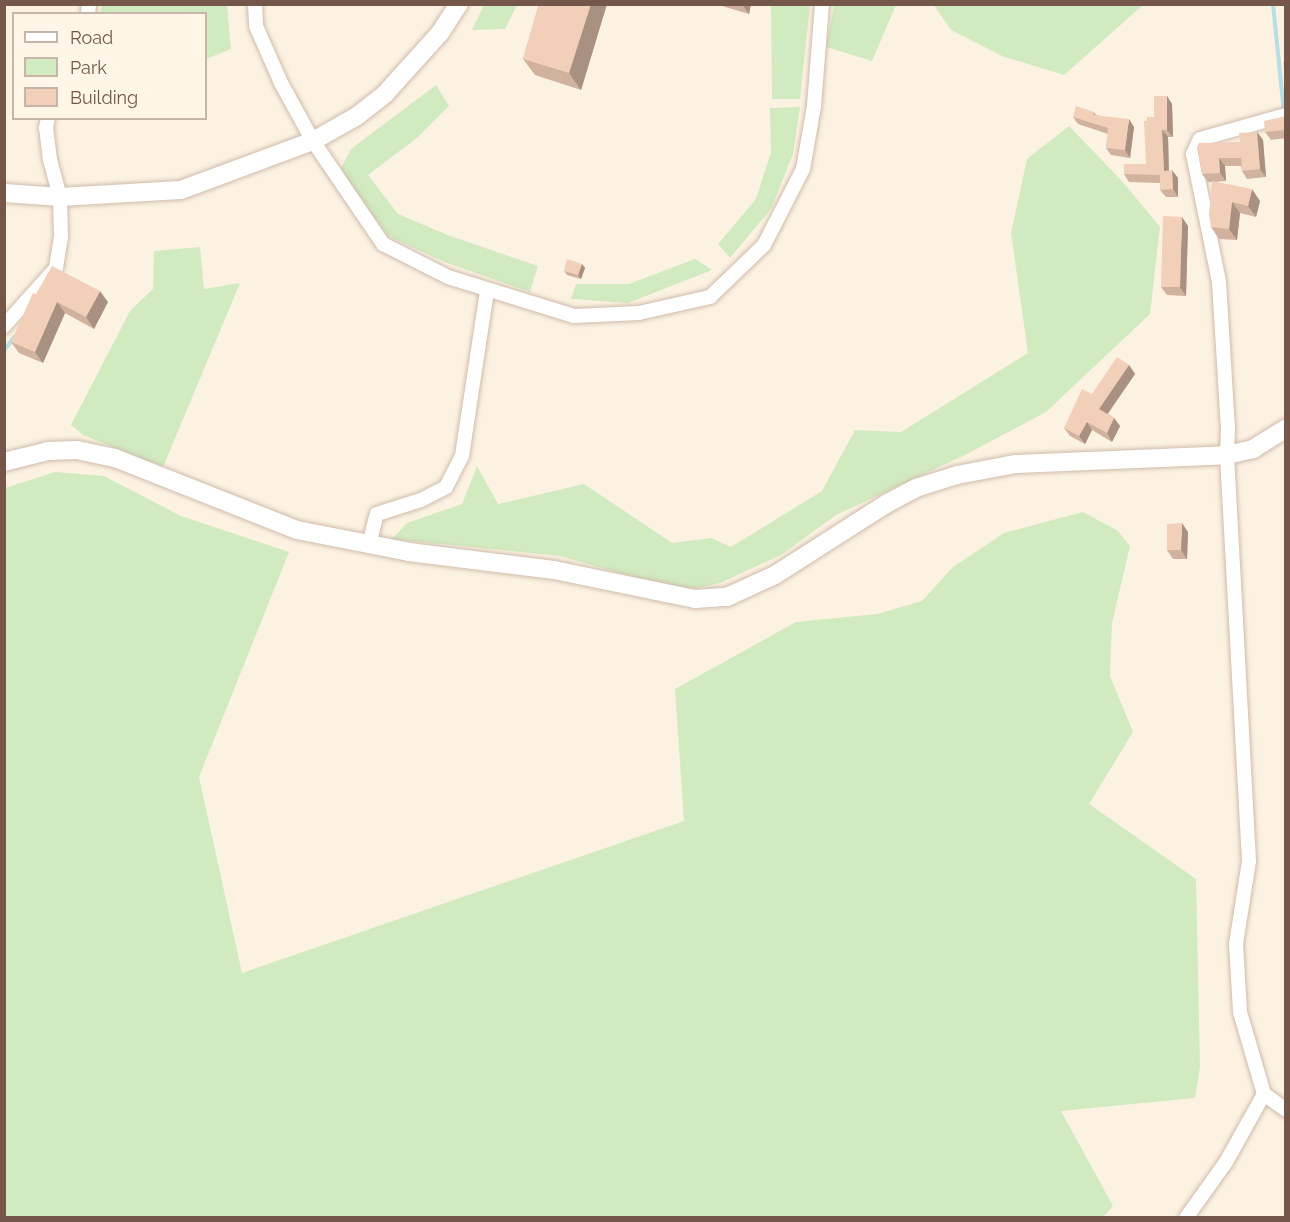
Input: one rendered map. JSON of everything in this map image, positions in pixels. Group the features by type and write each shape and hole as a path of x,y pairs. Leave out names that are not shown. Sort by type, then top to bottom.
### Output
{"street":[{"path":"255,4 256,26 281,83 313,141 383,244 448,277 487,291 574,316 639,313 710,297 764,245 803,169 814,106 822,4"},
{"path":"4,192 60,197 180,190 313,141 357,116 385,93 440,33 459,4"},
{"path":"1283,115 1200,139 1193,154 1219,282 1228,428 1227,455 1249,861 1236,944 1240,1012 1264,1094 1286,1110"},
{"path":"4,326 56,268 61,237 60,197 50,160 46,128 48,120"},
{"path":"369,545 377,514 421,500 446,487 462,456 487,291"},
{"path":"4,462 48,451 77,450 115,458 297,530 369,545 554,570 696,599 727,597 775,575 886,504 916,488 957,475 1016,464 1227,455 1253,449 1286,428"},
{"path":"1186,1218 1226,1162 1264,1094"}],"green space":[{"path":"484,4 517,5 505,29 472,30"},
{"path":"102,5 227,5 231,49 207,59 207,12 100,12"},
{"path":"771,5 810,5 800,99 772,99"},
{"path":"834,5 896,5 872,61 826,47"},
{"path":"934,5 1143,5 1064,75 1002,56 951,30"},
{"path":"436,85 449,106 418,137 368,175 398,214 450,236 538,266 530,292 442,261 388,236 340,170 351,149"},
{"path":"800,107 793,154 771,209 730,258 718,244 756,199 771,152 770,108"},
{"path":"1069,126 1121,180 1160,227 1150,314 1046,412 965,455 836,515 781,555 720,583 683,591 560,556 392,539 407,523 462,504 477,466 498,504 584,484 672,543 711,538 731,547 822,491 855,430 901,432 1028,353 1011,233 1027,159"},
{"path":"200,247 204,289 240,283 163,467 83,435 71,425 130,311 153,289 154,251"},
{"path":"695,259 712,270 628,303 571,299 576,284 629,284"},
{"path":"55,472 104,476 181,516 289,552 199,777 242,973 684,821 675,689 796,622 877,614 922,601 953,567 1004,533 1083,512 1118,531 1130,546 1112,623 1110,676 1133,732 1089,804 1196,879 1200,1067 1195,1098 1061,1111 1113,1206 1103,1217 5,1217 5,488"}],"building":[{"path":"539,4 591,4 569,73 523,59"},
{"path":"1283,62 1286,62 1286,87"},
{"path":"1154,96 1167,96 1167,130 1162,130 1164,171 1172,170 1173,189 1160,190 1160,175 1124,174 1124,164 1146,164 1144,121 1147,121 1147,117 1154,117"},
{"path":"1076,106 1094,112 1093,115 1129,119 1125,150 1106,148 1108,128 1073,117"},
{"path":"1286,116 1286,130 1265,132 1264,121"},
{"path":"1257,132 1260,169 1242,171 1241,158 1219,158 1220,173 1202,174 1197,147 1199,143 1240,142 1239,133"},
{"path":"1212,181 1252,189 1248,206 1232,202 1229,229 1211,227 1209,214"},
{"path":"1163,216 1182,217 1180,287 1161,287"},
{"path":"567,259 582,264 578,275 564,271"},
{"path":"52,266 100,291 86,317 57,302 35,352 11,342 33,293 36,294"},
{"path":"1117,357 1129,365 1099,409 1114,418 1107,433 1087,422 1079,436 1064,428 1082,389 1092,394"},
{"path":"1182,523 1181,550 1167,550 1167,524"}],"waterway":[{"path":"1273,4 1284,112"},
{"path":"4,351 14,337"}]}
